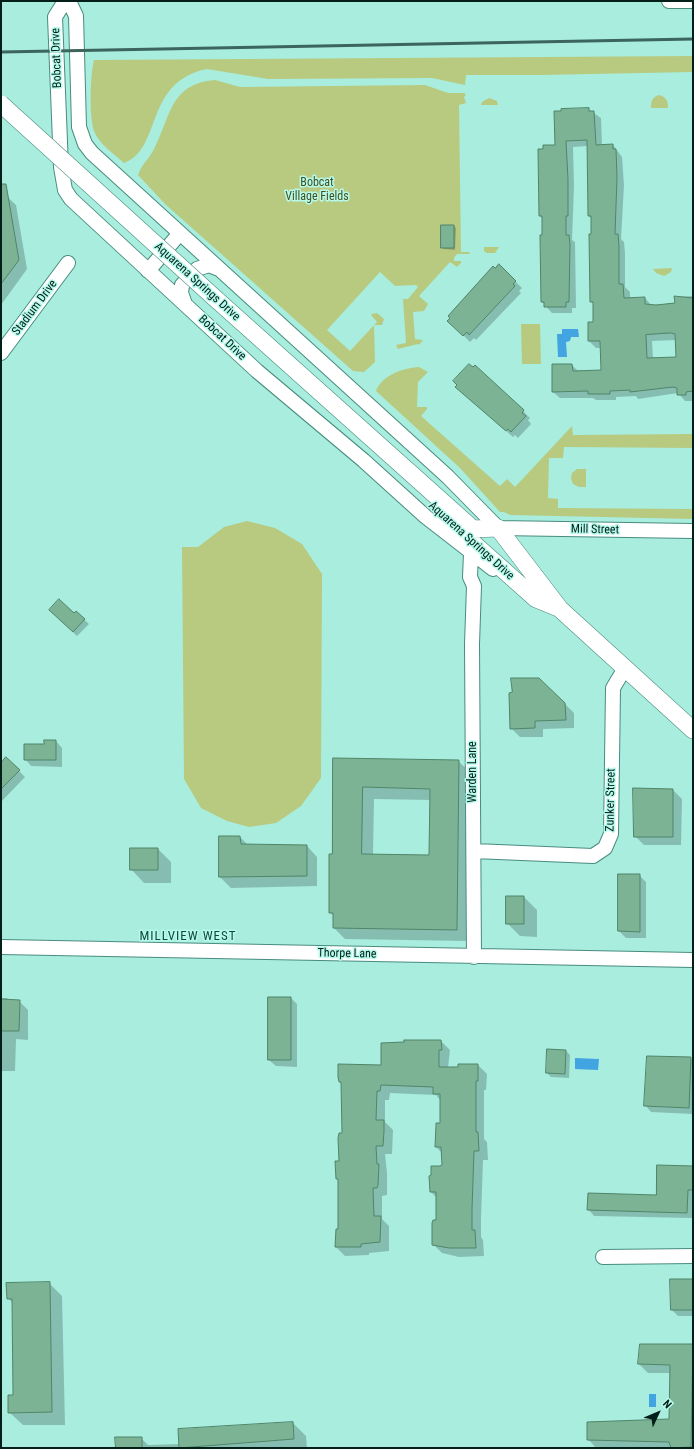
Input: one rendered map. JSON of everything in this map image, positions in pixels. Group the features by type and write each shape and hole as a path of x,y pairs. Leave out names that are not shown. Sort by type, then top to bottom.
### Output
{"main road":[{"name":"Aquarena Springs Drive","path":"1,104 217,300 474,529 498,528 560,609 693,730"},
{"name":"Aquarena Springs Drive","path":"394,459 421,495 536,599 560,609"}],"street":[{"name":"Bobcat Drive","path":"65,1 55,17 60,154 65,190 81,209 257,371 363,460 426,517 471,554 536,599"},
{"name":"Bobcat Drive","path":"69,1 76,16 77,115 81,136 92,153 407,439 448,477 498,528"},
{"path":"669,1 693,1"},
{"path":"148,271 180,233"},
{"name":"Stadium Drive","path":"1,353 68,263"},
{"path":"185,304 181,293 182,285 197,269 209,265 219,268"},
{"name":"Mill Street","path":"498,528 693,531"},
{"name":"Warden Lane","path":"471,554 470,577 474,586 472,644 474,957"},
{"path":"474,586 488,574 499,573"},
{"name":"Zunker Street","path":"474,851 594,856 605,848 611,834 613,688 625,668"},
{"name":"Thorpe Lane","path":"1,947 693,960"},
{"path":"604,1257 693,1256"}],"green space":[{"path":"693,56 693,72 466,75 465,85 432,78 268,79 207,69 187,76 173,87 163,101 144,144 136,155 124,163 96,136 91,116 91,86 94,60"},
{"name":"Bobcat Village Fields","path":"215,80 240,87 425,85 448,93 464,93 466,95 464,97 466,103 459,105 461,252 469,252 470,254 457,254 454,261 461,261 461,263 457,267 450,262 419,296 428,304 424,311 413,312 415,339 423,340 419,345 398,349 396,345 406,343 403,299 408,299 418,287 416,285 395,286 380,272 327,330 350,351 374,325 375,362 364,372 353,371 165,204 138,175 154,149 169,114 180,95 188,88 200,83"},
{"path":"659,95 666,99 668,108 651,108 652,100"},
{"path":"489,98 497,101 498,105 481,105 482,102"},
{"path":"484,247 499,247 495,253 487,253 484,251"},
{"path":"672,268 671,272 664,276 656,273 653,269"},
{"path":"377,313 384,319 382,325 374,325 377,322 371,315"},
{"path":"521,324 540,324 541,364 522,364"},
{"path":"419,367 428,372 418,382 417,407 427,407 421,416 500,486 507,479 515,487 572,426 573,435 693,434 693,448 564,447 563,458 549,458 548,498 558,499 558,508 693,509 693,519 510,515 500,512 460,468 376,391 383,381 394,373"},
{"path":"577,469 586,469 586,487 579,487 573,484 571,479 572,473"},
{"path":"247,521 275,528 302,544 322,574 321,778 301,806 276,823 249,827 227,821 201,808 184,779 182,547 198,547 224,527"}],"water":[{"path":"562,329 578,329 579,337 571,337 570,341 566,342 567,357 558,357 557,334 562,334"},
{"path":"575,1058 599,1059 598,1070 575,1069"},
{"path":"649,1394 656,1394 656,1407 649,1407"}],"building":[{"path":"589,108 589,111 594,111 596,145 613,144 613,149 616,149 617,178 615,234 618,234 619,246 619,284 623,284 624,298 645,297 645,304 656,305 675,303 674,296 693,298 693,391 686,392 686,395 677,395 677,388 673,387 630,392 630,390 610,391 610,394 588,394 588,391 552,392 552,364 572,364 573,371 601,370 600,341 588,341 588,322 593,322 593,302 590,302 589,234 591,234 591,216 588,216 587,140 566,141 568,216 566,216 566,235 569,235 570,245 569,302 566,302 566,307 544,307 544,302 541,302 540,235 542,235 542,216 539,216 538,149 543,149 543,145 555,145 554,111 561,111 561,109","holes":["675,334 676,357 647,358 646,335"]},
{"path":"1,184 6,184 19,260 1,284"},
{"path":"441,225 454,225 454,248 441,248"},
{"path":"499,264 516,281 513,284 515,286 469,335 467,332 463,336 447,321 450,318 448,316 493,266 495,268"},
{"path":"469,364 473,367 475,365 524,410 522,413 526,416 511,432 508,429 506,431 455,387 457,385 453,381"},
{"path":"59,599 74,613 76,611 85,619 73,632 49,610"},
{"path":"511,678 539,678 565,703 566,720 535,721 535,728 510,729 509,693 512,692"},
{"path":"44,740 56,740 56,760 24,760 24,744 44,744"},
{"path":"6,757 20,770 1,789 1,763"},
{"path":"333,758 459,760 457,930 333,928 333,913 329,913 329,854 332,854","holes":["363,787 430,789 429,855 362,854"]},
{"path":"633,788 673,789 673,837 634,837"},
{"path":"219,836 240,836 241,844 307,845 307,876 219,877"},
{"path":"130,848 158,848 158,870 130,870"},
{"path":"618,874 640,874 640,932 618,931"},
{"path":"506,896 524,896 524,924 506,924"},
{"path":"268,997 291,997 291,1060 268,1060"},
{"path":"1,999 20,1000 19,1031 1,1031"},
{"path":"404,1040 441,1040 442,1050 439,1050 439,1067 458,1067 458,1064 478,1064 478,1081 476,1081 476,1132 478,1132 479,1151 474,1151 472,1209 472,1230 475,1230 476,1248 449,1248 432,1245 432,1223 433,1220 436,1220 436,1192 430,1192 429,1176 431,1175 431,1166 442,1165 441,1147 435,1147 436,1123 440,1123 440,1094 433,1094 433,1087 381,1085 380,1091 377,1091 376,1120 384,1120 383,1146 376,1146 377,1164 379,1164 378,1185 377,1188 373,1188 374,1216 381,1216 380,1242 361,1244 361,1247 335,1247 336,1229 338,1229 338,1179 336,1179 335,1161 339,1161 338,1138 339,1133 342,1133 341,1082 339,1082 338,1077 338,1064 381,1065 381,1043 404,1042"},
{"path":"547,1049 566,1050 565,1074 546,1073"},
{"path":"647,1056 691,1057 689,1108 644,1106"},
{"path":"657,1165 693,1166 693,1190 688,1190 687,1213 587,1210 588,1193 656,1195"},
{"path":"670,1279 693,1279 693,1310 671,1310"},
{"path":"50,1282 52,1412 8,1413 8,1395 13,1395 12,1299 7,1299 6,1283"},
{"path":"640,1344 693,1344 691,1447 671,1448 669,1442 587,1440 587,1422 669,1419 670,1365 638,1364"},
{"path":"293,1422 294,1439 179,1448 178,1429"},
{"path":"115,1437 142,1437 142,1448 116,1448"}],"railway":[{"path":"1,52 693,39"}],"district":[{"name":"MILLVIEW WEST","path":"188,937"}]}
